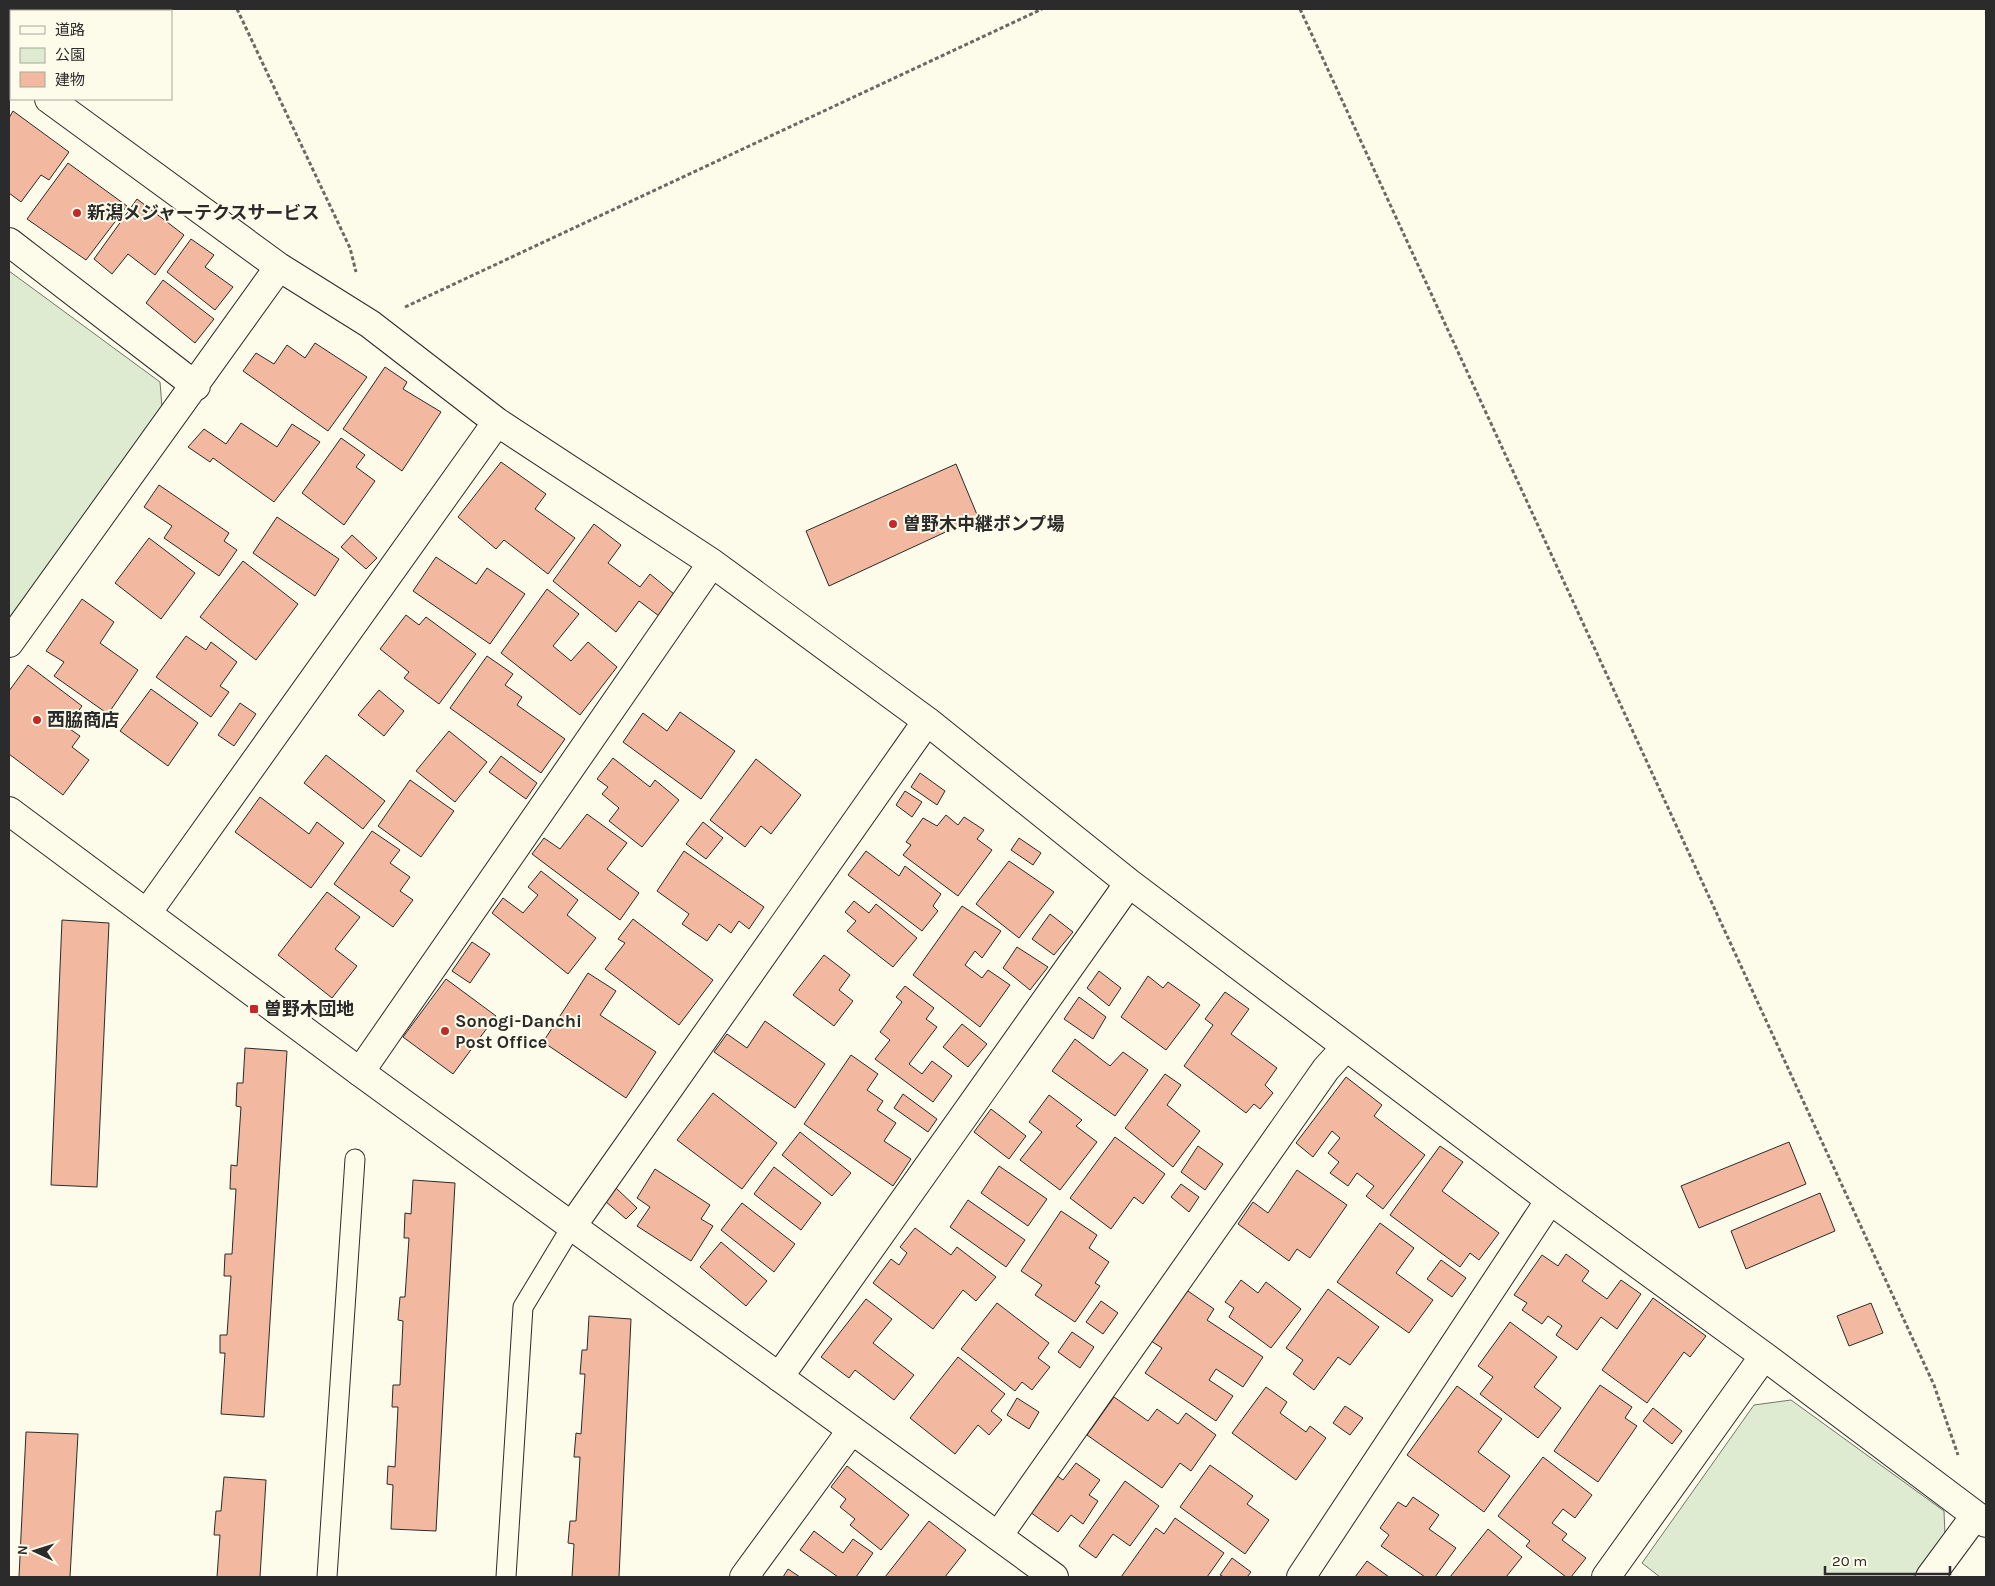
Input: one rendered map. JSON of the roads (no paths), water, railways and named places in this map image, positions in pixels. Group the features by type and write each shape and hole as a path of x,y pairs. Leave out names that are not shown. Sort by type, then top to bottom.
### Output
{"street":[{"path":"50,100 279,267 370,324 497,422 712,563 927,721 1130,883 1550,1200 1764,1356 1980,1519 1930,1577"},
{"path":"9,242 196,386"},
{"path":"9,643 196,386 279,267"},
{"path":"147,913 497,422"},
{"path":"360,1072 712,563"},
{"path":"572,1226 927,721"},
{"path":"9,811 360,1072 1054,1577"},
{"path":"778,1377 1130,883"},
{"path":"998,1536 1320,1077 1346,1046"},
{"path":"1302,1577 1550,1200"},
{"path":"1606,1577 1764,1356"},
{"path":"744,1577 851,1431"}],"lane":[{"path":"327,1577 355,1159"},
{"path":"506,1577 523,1307 572,1226"}],"place":[{"name":"新潟メジャーテクスサービス","path":"77,213"},
{"name":"曽野木中継ポンプ場","path":"893,524"},
{"name":"西脇商店","path":"37,720"},
{"name":"曽野木団地","path":"254,1009"},
{"name":"Sonogi-Danchi Post Office","path":"445,1031"}]}
